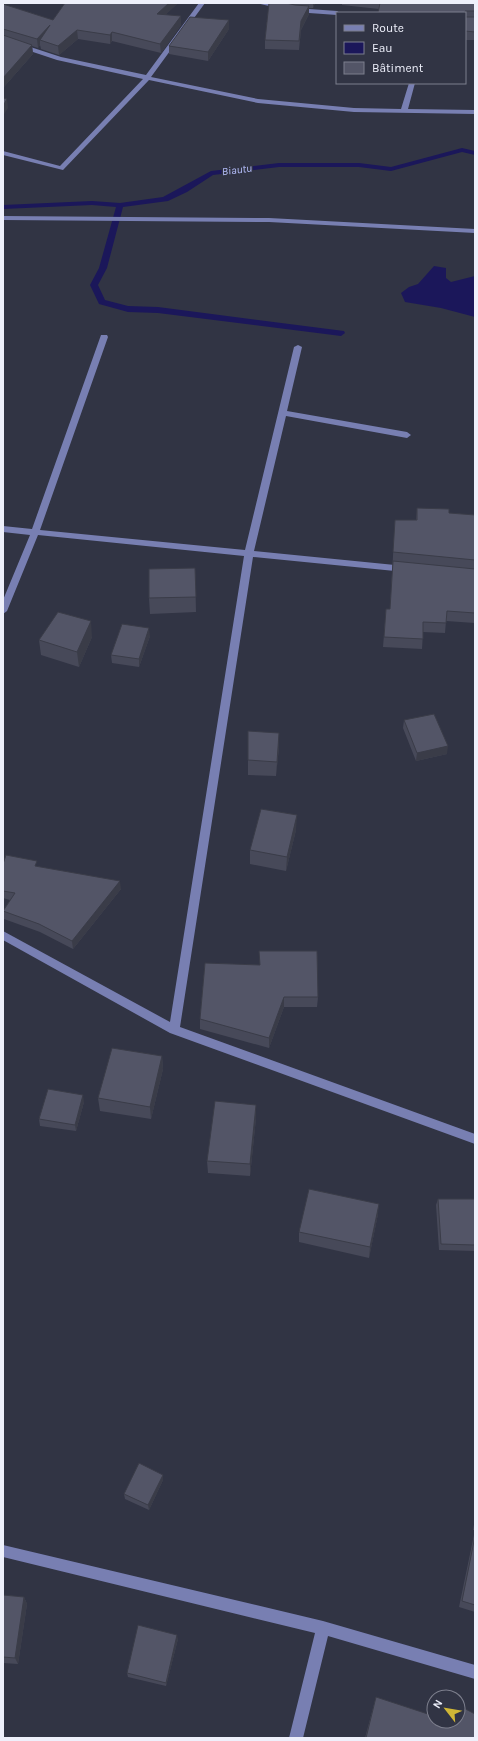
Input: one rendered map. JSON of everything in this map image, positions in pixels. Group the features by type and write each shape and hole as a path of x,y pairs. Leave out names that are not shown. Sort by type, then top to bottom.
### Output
{"street":[{"path":"3,153 61,169 147,78 202,3"},
{"path":"259,3 295,10 336,13"},
{"path":"3,40 59,59 258,101 354,110 475,112"},
{"path":"404,110 412,84"},
{"path":"3,218 269,220 475,231"},
{"path":"3,611 35,532 104,337"},
{"path":"174,1030 249,553 298,347"},
{"path":"282,413 407,435"},
{"path":"3,529 413,569"},
{"path":"3,935 174,1030 475,1139"},
{"path":"3,1551 323,1628 475,1672"},
{"path":"296,1738 323,1628"}],"water":[{"path":"434,266 446,268 446,278 451,282 475,276 475,317 441,308 405,302 401,293 409,287 418,284"}],"building":[{"path":"65,3 169,3 157,14 181,16 160,44 112,32 110,35 77,30 58,46 40,40 50,25 37,39 3,29 3,4 53,20"},
{"path":"269,3 286,3 309,6 301,21 299,41 265,40"},
{"path":"380,3 475,3 475,11 465,12 378,12"},
{"path":"190,17 229,20 208,52 169,46"},
{"path":"466,17 475,17 475,32 466,31"},
{"path":"3,35 32,45 3,78"},
{"path":"3,98 7,99 3,106"},
{"path":"417,508 449,509 449,513 475,515 475,560 393,552 395,520 417,520"},
{"path":"393,561 475,569 475,613 447,611 446,623 423,622 423,639 384,637 386,609 390,609"},
{"path":"195,568 196,597 149,598 149,569"},
{"path":"58,612 91,621 77,652 39,640"},
{"path":"122,624 149,628 139,659 111,655"},
{"path":"434,714 448,746 417,753 404,720"},
{"path":"248,731 279,733 277,762 248,760"},
{"path":"261,809 297,815 287,857 250,850"},
{"path":"6,855 37,861 35,866 120,881 72,941 39,924 3,911 15,893 3,891 3,864"},
{"path":"259,951 317,951 318,997 284,997 269,1038 200,1019 205,963 260,965"},
{"path":"112,1048 162,1056 150,1107 98,1098"},
{"path":"48,1089 83,1095 75,1125 39,1119"},
{"path":"215,1101 256,1105 250,1164 207,1161"},
{"path":"309,1189 379,1204 370,1247 299,1232"},
{"path":"438,1199 475,1199 475,1245 441,1244"},
{"path":"139,1463 163,1475 148,1505 124,1494"},
{"path":"475,1536 475,1605 462,1601"},
{"path":"3,1595 24,1597 15,1658 3,1657"},
{"path":"138,1625 177,1635 166,1683 127,1673"},
{"path":"376,1697 426,1713 426,1729 466,1729 466,1709 475,1714 475,1738 366,1738"}],"waterway":[{"name":"Biautu","path":"120,205 165,199 184,190 211,173 279,165 359,165 391,169 462,150 475,153"},
{"name":"Biautu","path":"3,207 92,203 120,205"},
{"path":"120,205 103,268 94,285 102,302 128,309 158,310 341,333"}]}
